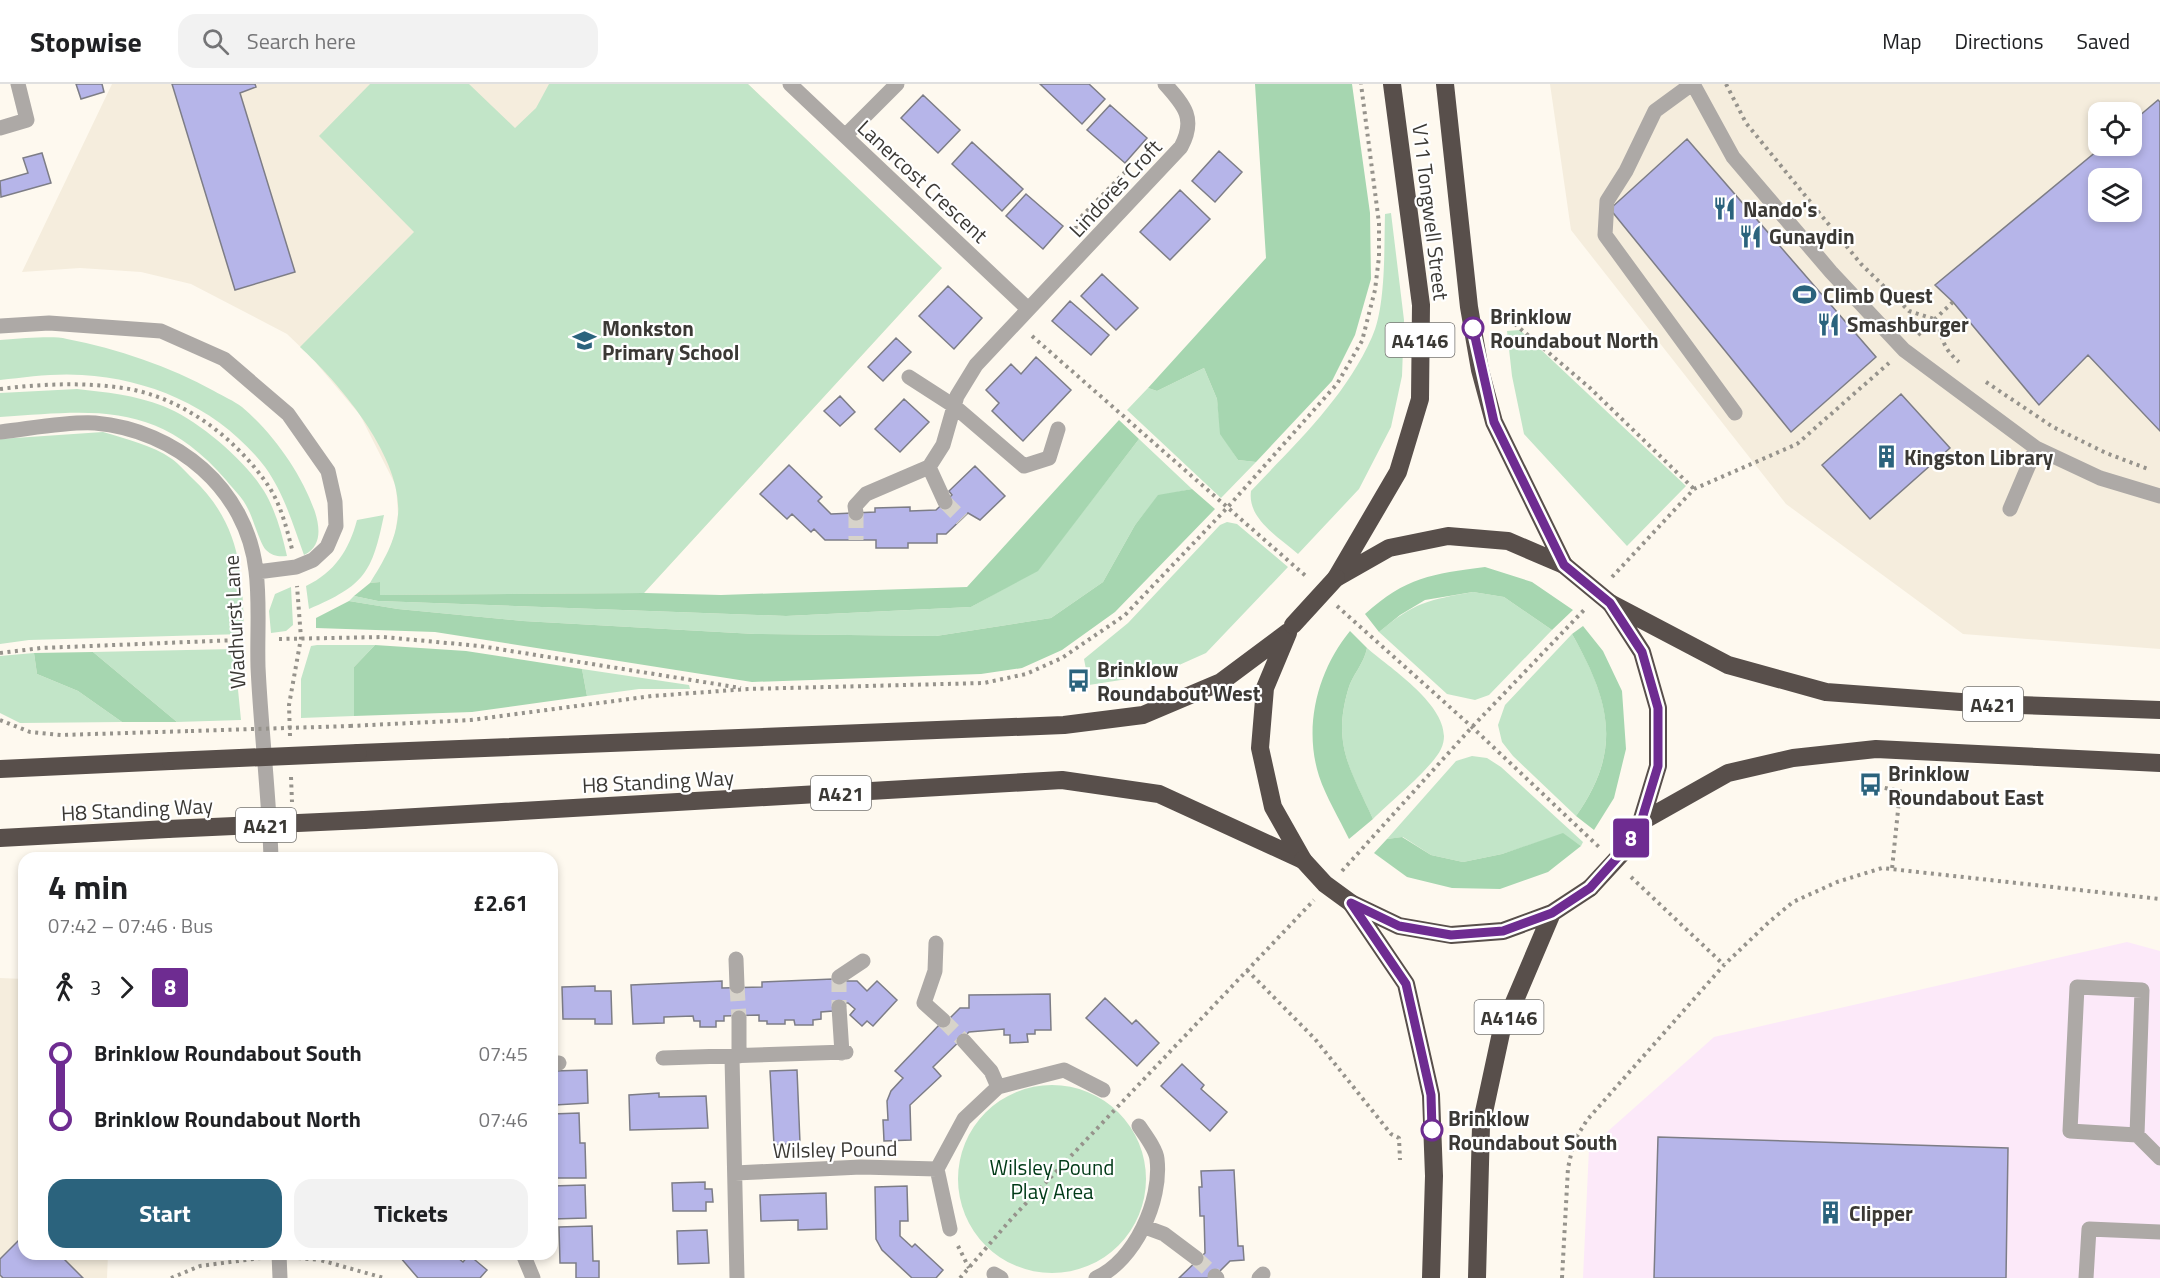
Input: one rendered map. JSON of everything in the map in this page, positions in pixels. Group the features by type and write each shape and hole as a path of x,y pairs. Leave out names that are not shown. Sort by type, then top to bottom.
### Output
{"highway":[{"name":"V11 Tongwell Street","path":"1336,578 1398,472 1420,399 1421,305 1392,84"},
{"name":"V11 Tongwell Street","path":"1445,84 1468,307 1480,370 1494,422 1564,565"},
{"path":"1448,536 1508,542 1564,565 1610,603 1642,652 1658,708 1658,766 1641,822 1625,849 1590,888 1552,913 1503,931 1451,935 1399,926 1351,903 1325,884 1303,860 1273,807 1260,748 1265,688 1291,628 1336,578 1389,548 1448,536"},
{"name":"A421","path":"1610,603 1728,665 1826,692 1988,704 2160,710"},
{"name":"H8 Standing Way","path":"0,769 171,760 1064,725 1143,716 1221,682 1291,628"},
{"path":"1641,822 1728,773 1805,757 1876,749 2160,764"},
{"name":"H8 Standing Way","path":"0,838 364,820 1062,780 1160,794 1303,860"},
{"path":"1351,903 1406,984 1431,1095 1434,1176 1431,1278"},
{"name":"A4146","path":"1477,1278 1481,1126 1502,1034 1552,913"}],"street":[{"path":"0,128 27,120 18,84"},
{"name":"Lanercost Crescent","path":"790,84 1028,309"},
{"path":"845,136 897,84"},
{"name":"Lindores Croft","path":"929,467 943,445 954,406 976,365 1181,147 1189,132 1188,117 1180,100 1165,84"},
{"path":"1735,413 1605,235 1607,201 1626,171 1655,111 1693,84 1733,157 1831,272 1904,350 2036,448 2100,478 2160,496"},
{"path":"0,326 60,324 161,331 224,359 288,414 328,471 335,502 336,526 327,547 313,560 296,567 256,572"},
{"path":"909,376 954,406 1024,465 1049,458 1058,429"},
{"name":"Wadhurst Lane","path":"0,432 94,423 145,433 181,451 211,476 234,504 251,542 256,572 260,708 271,852"},
{"path":"2010,509 2036,448"},
{"path":"856,513 855,506 866,494 929,467 945,501"},
{"path":"936,943 935,970 924,1003 943,1020"},
{"path":"736,959 737,986"},
{"path":"839,977 864,962"},
{"path":"2137,1135 2142,990 2077,987 2070,1131 2137,1135 2160,1158"},
{"path":"663,1058 844,1053 839,1007"},
{"path":"737,1278 735,1057 738,1018"},
{"path":"964,1041 991,1071 998,1087"},
{"path":"950,1229 937,1169 964,1119 998,1087 1064,1070 1103,1090"},
{"path":"1104,1276 1126,1254 1145,1227 1153,1200 1157,1158 1139,1126"},
{"name":"Wilsley Pound","path":"735,1173 861,1167 937,1169"},
{"path":"1145,1227 1164,1234 1196,1258"},
{"path":"2086,1278 2089,1229 2160,1232"},
{"path":"279,1260 280,1278"},
{"path":"526,1260 533,1278"}],"path":[{"path":"0,720 30,732 61,735 471,720 652,696 748,689 984,683 1026,674 1062,658 1125,615 1227,508 1337,384 1362,341 1376,290 1379,223 1361,84"},
{"path":"1726,84 1746,123 1861,264 1909,311 1934,319 1941,332 1944,348 1965,367"},
{"path":"1077,237 1075,223 1125,172 1136,173"},
{"path":"1934,319 1953,302"},
{"path":"1509,319 1590,388 1694,489"},
{"path":"1028,332 1315,585"},
{"path":"1981,378 2053,427 2106,453 2154,471"},
{"path":"1333,602 1472,727 1605,853"},
{"path":"273,639 383,637 480,646 748,689"},
{"path":"0,653 41,648 240,640"},
{"path":"1870,785 1900,790 1892,869"},
{"path":"1562,1278 1568,1168 1574,1141 1600,1103 1724,965 1793,902 1837,882 1882,868 2160,899"},
{"path":"1622,869 1724,965"},
{"path":"960,1278 1247,970 1305,911"},
{"path":"1247,970 1315,1039 1392,1134 1399,1138 1400,1160"},
{"path":"171,1278 200,1266 243,1260"},
{"path":"329,1260 384,1278"}],"shaded area":[{"name":"Monkston Primary School","path":"112,84 748,84 942,268 644,593 379,595 380,582 370,583 386,559 395,534 398,514 396,486 360,415 311,357 287,334 191,284 141,272 80,268 22,272"},
{"path":"1550,84 2160,84 2160,649 1963,634 1786,504 1571,230"},
{"path":"2127,942 2160,951 2160,1278 1583,1278 1589,1148 1714,1037"},
{"path":"0,978 18,979 18,1260 108,1260 107,1278 0,1278"}],"green space":[{"name":"Monkston Primary School","path":"370,84 469,84 515,128 536,108 549,84 748,84 942,268 644,593 379,595 380,582 370,583 392,542 398,515 397,493 390,470 380,447 350,401 300,347 414,232 319,136"},
{"path":"1255,84 1352,84 1370,213 1371,279 1355,335 1332,381 1256,462 1238,460 1220,434 1217,399 1204,368 1157,391 1148,388 1266,258"},
{"path":"1391,213 1404,320 1402,376 1391,427 1359,489 1298,554 1259,519 1251,501 1251,491 1334,400 1361,359 1372,337 1380,310 1385,214"},
{"path":"1520,330 1686,486 1627,546 1524,434 1512,376 1507,331"},
{"path":"62,338 124,353 179,374 242,407 265,429 285,455 302,483 318,524 317,542 314,547 304,555 288,510 265,467 228,429 184,401 134,383 82,375 0,380 0,340"},
{"path":"1204,368 1217,399 1221,434 1238,460 1256,462 1221,498 1127,410 1148,388 1157,391"},
{"path":"77,389 152,402 176,412 205,430 245,466 264,491 281,531 287,556 276,556 266,550 241,497 200,454 175,436 149,423 122,416 95,413 0,417 0,393"},
{"path":"1119,420 1139,439 1038,571 971,607 786,616 378,601 354,596 370,583 380,582 380,595 644,593 721,595 967,587"},
{"path":"103,432 147,446 172,459 208,495 220,512 236,549 240,569 244,634 29,640 0,644 0,439"},
{"path":"1139,439 1192,489 1158,496 1135,525 1103,582 1051,618 936,636 755,634 523,621 398,609 349,601 354,596 378,601 786,616 971,607 1038,570"},
{"path":"1192,489 1215,509 1115,612 1062,650 1022,668 981,674 752,682 435,632 316,628 316,618 349,601 398,609 523,621 755,634 936,636 1051,618 1103,582 1135,525 1158,495"},
{"path":"384,515 375,551 363,575 343,592 309,609 306,586 333,567 350,541 357,520"},
{"path":"1227,522 1237,524 1288,567 1206,653 1159,674 1089,685 1084,659 1128,623 1220,525"},
{"path":"1485,567 1532,582 1573,610 1552,630 1504,597 1473,592 1425,600 1400,615 1379,632 1365,614 1394,592 1420,579"},
{"path":"291,587 293,625 286,631 271,633 269,611 275,594"},
{"path":"1473,592 1504,597 1552,630 1489,695 1475,700 1447,694 1379,632 1413,608 1444,597"},
{"path":"1583,626 1603,651 1622,691 1626,749 1614,798 1594,830 1576,816 1591,792 1601,769 1606,725 1595,681 1572,634"},
{"path":"1350,631 1367,648 1348,690 1342,726 1343,742 1351,771 1373,819 1349,839 1319,776 1314,757 1313,718 1316,699 1329,663"},
{"path":"1572,634 1595,681 1606,725 1601,769 1591,792 1576,816 1513,756 1502,742 1498,725 1505,705"},
{"path":"375,645 354,667 354,716 301,718 301,679 311,646"},
{"path":"375,645 466,651 582,669 587,696 472,712 354,716 354,667"},
{"path":"1367,648 1420,692 1432,706 1444,735 1441,749 1429,766 1373,819 1351,772 1343,742 1342,727 1348,690"},
{"path":"234,649 241,720 177,722 93,652"},
{"path":"93,652 177,722 122,722 78,691 37,674 34,653"},
{"path":"34,653 37,674 78,691 122,722 20,723 0,713 0,656"},
{"path":"582,669 689,685 690,689 639,689 587,696"},
{"path":"1472,756 1487,758 1501,767 1583,842 1581,846 1563,834 1502,854 1463,862 1431,855 1403,837 1387,839 1456,761"},
{"path":"1563,833 1581,846 1548,872 1500,889 1452,888 1407,877 1374,853 1387,839 1402,837 1431,855 1463,862 1502,854"},
{"name":"Wilsley Pound Play Area","path":"1061,1085 1088,1092 1119,1112 1139,1143 1145,1161 1145,1197 1139,1215 1119,1246 1088,1266 1070,1272 1043,1273 1008,1262 992,1252 979,1239 965,1215 959,1197 958,1170 969,1135 979,1119 992,1106 1016,1092 1034,1086"}],"building":[{"path":"76,84 102,84 104,92 81,99"},
{"path":"172,84 255,84 256,87 240,93 295,272 235,290"},
{"path":"1040,84 1089,84 1105,99 1082,124"},
{"path":"923,95 960,130 938,153 901,118"},
{"path":"2158,100 2160,102 2160,431 2088,355 2039,405 1953,302 1935,285 2091,156 2142,156 2142,114"},
{"path":"1110,105 1147,138 1125,163 1087,130"},
{"path":"1687,139 1876,357 1791,432 1610,209"},
{"path":"972,142 1023,189 1002,211 952,164"},
{"path":"1219,151 1242,172 1215,202 1192,181"},
{"path":"42,153 51,183 1,197 0,181 28,173 23,158"},
{"path":"1180,190 1210,219 1170,260 1140,232"},
{"path":"1026,194 1063,226 1043,249 1006,216"},
{"path":"1102,274 1138,308 1116,330 1081,296"},
{"path":"948,286 982,318 954,349 919,316"},
{"path":"1070,301 1109,335 1091,355 1052,321"},
{"path":"896,338 911,352 883,381 868,367"},
{"path":"1036,357 1071,390 1023,441 992,411 999,403 986,390 1011,364 1021,374"},
{"name":"Kingston Library","path":"1901,394 1950,448 1870,519 1822,465"},
{"path":"840,396 855,412 840,426 824,411"},
{"path":"904,399 929,422 900,452 875,429"},
{"path":"789,465 822,497 818,501 831,514 875,512 875,508 910,507 910,511 936,510 952,495 949,491 975,466 1005,496 980,520 968,513 946,534 937,534 937,543 908,543 908,548 876,548 876,540 825,540 814,529 811,532 792,514 787,519 760,494"},
{"path":"833,979 834,981 857,981 867,991 877,981 897,1000 873,1026 867,1021 862,1026 850,1015 855,1009 848,1003 833,1003 833,1011 821,1012 821,1019 813,1020 813,1025 795,1025 794,1020 785,1020 785,1024 767,1024 767,1021 759,1021 759,1015 724,1016 724,1021 716,1021 716,1027 700,1027 700,1021 694,1021 693,1016 664,1017 664,1023 633,1024 631,985 722,981 722,988 762,987 762,982"},
{"path":"595,986 595,991 611,991 612,1024 595,1024 595,1019 563,1019 562,987"},
{"path":"1050,994 1051,1030 1035,1030 1035,1034 1027,1034 1028,1042 1010,1043 1010,1035 1004,1035 1004,1029 969,1032 933,1067 941,1076 910,1105 911,1140 884,1141 883,1120 888,1120 887,1101 891,1091 903,1078 895,1071 939,1025 941,1027 960,1008 969,1008 969,995"},
{"path":"1105,998 1132,1024 1136,1020 1159,1043 1137,1066 1086,1018"},
{"path":"1182,1064 1204,1085 1201,1089 1227,1112 1210,1131 1161,1086"},
{"path":"587,1070 588,1103 558,1105 558,1071"},
{"path":"797,1070 800,1143 774,1145 770,1071"},
{"path":"659,1093 659,1097 706,1096 708,1128 630,1130 629,1095"},
{"path":"579,1113 580,1143 585,1143 586,1178 558,1178 558,1114"},
{"name":"Clipper","path":"1658,1137 2008,1148 2006,1278 1654,1278"},
{"path":"1234,1170 1238,1246 1243,1246 1244,1260 1230,1261 1213,1278 1179,1278 1205,1253 1204,1216 1200,1216 1201,1171"},
{"path":"705,1182 705,1189 712,1189 713,1202 706,1202 706,1211 673,1211 672,1183"},
{"path":"585,1185 586,1218 558,1219 558,1186"},
{"path":"907,1186 908,1221 900,1221 900,1236 912,1247 915,1244 943,1270 936,1278 912,1278 882,1250 876,1239 875,1187"},
{"path":"826,1193 827,1229 798,1230 798,1220 761,1221 760,1195"},
{"path":"592,1226 593,1261 599,1261 599,1278 576,1278 576,1263 560,1263 559,1227"},
{"path":"707,1230 709,1263 678,1264 677,1231"},
{"path":"18,1241 18,1260 65,1260 83,1278 3,1278 0,1275 0,1259"},
{"path":"402,1260 460,1260 463,1262 475,1260 487,1270 480,1278 418,1278"}],"tunnel":[{"path":"945,502 962,519"},
{"path":"856,513 856,540"},
{"path":"839,977 839,1007"},
{"path":"737,986 739,1018"},
{"path":"943,1020 964,1041"},
{"path":"1196,1258 1215,1276"}],"bus line":[{"name":"8","path":"1432,1130 1431,1095 1406,984 1351,903 1399,926 1451,935 1503,931 1552,913 1590,888 1625,849 1641,822 1658,766 1658,708 1642,652 1610,603 1588,582 1564,565 1494,422 1480,370 1473,328"}],"place":[{"name":"Nando's","path":"1725,209"},
{"name":"Gunaydin","path":"1751,236"},
{"name":"Climb Quest","path":"1805,295"},
{"name":"Smashburger","path":"1829,324"},
{"name":"Brinklow Roundabout North","path":"1473,328"},
{"name":"Monkston Primary School","path":"584,340"},
{"name":"Kingston Library","path":"1886,457"},
{"name":"Brinklow Roundabout West","path":"1079,681"},
{"name":"Brinklow Roundabout East","path":"1870,785"},
{"name":"Brinklow Roundabout South","path":"1432,1130"},
{"name":"Clipper","path":"1831,1213"}]}
